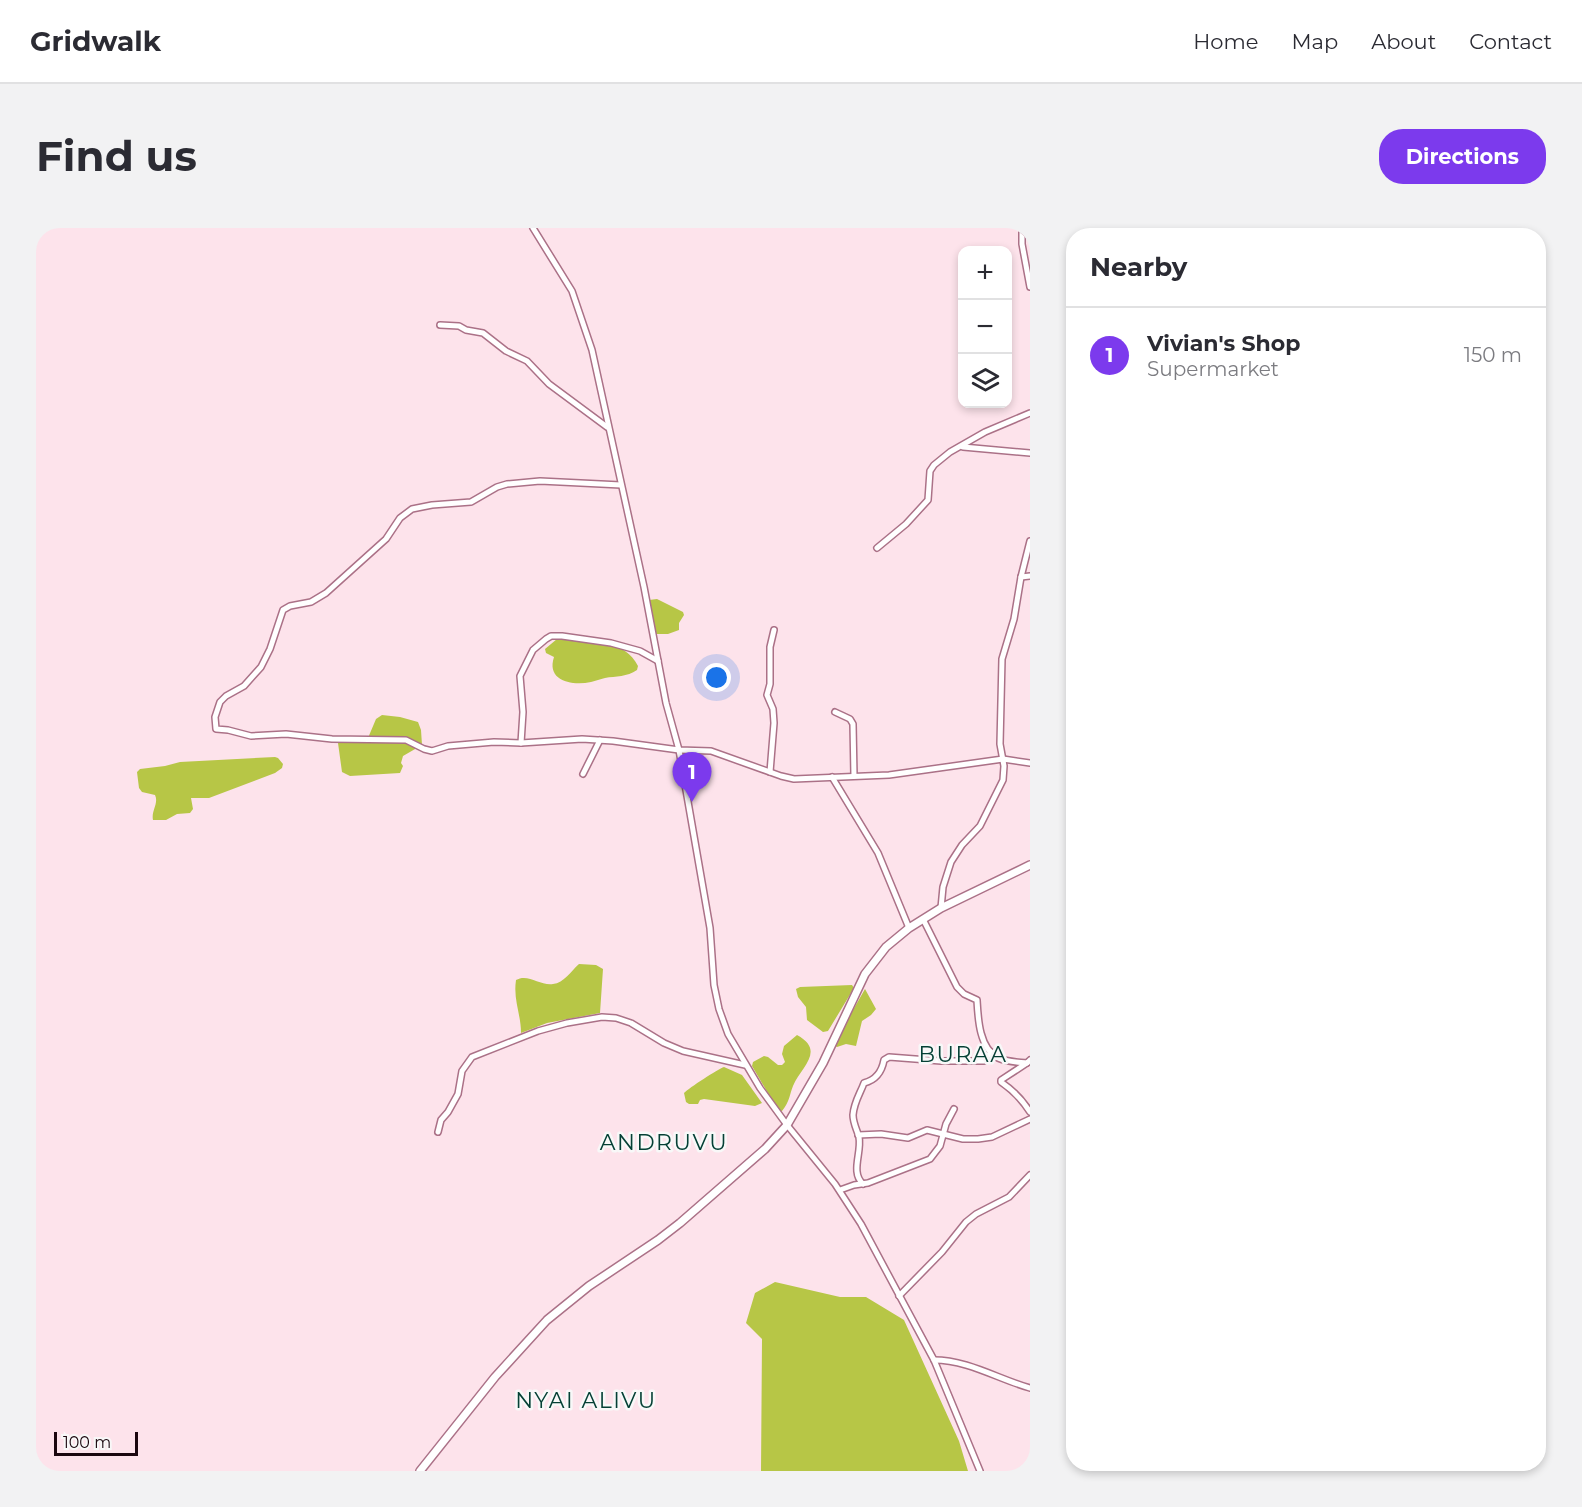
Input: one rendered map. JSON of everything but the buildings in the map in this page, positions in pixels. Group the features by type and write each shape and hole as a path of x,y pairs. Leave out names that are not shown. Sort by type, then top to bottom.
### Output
{"street":[{"path":"533,228 577,302 592,350 671,723 679,750 710,928 716,998 728,1034 745,1065 787,1125 840,1190 872,1244 934,1360 980,1471"},
{"path":"1022,228 1022,244 1030,287"},
{"path":"440,325 456,326 483,333 506,351 527,361 549,384 608,427"},
{"path":"878,548 906,524 928,500 930,471 933,465 950,452 985,432 1030,413"},
{"path":"962,447 1030,453"},
{"path":"621,485 540,481 507,484 500,485 482,497 466,503 412,509 400,518 386,539 326,593 311,602 290,606 283,610 270,649 261,667 244,686 220,702 216,729 251,736 282,734 332,739 402,740 411,741 432,751 458,745 494,742 600,740 720,753 794,779 889,775 1003,759 1030,763"},
{"path":"941,908 941,899 951,862 957,851 980,826 1001,787 1004,773 1000,744 1001,667 1003,651 1014,619 1030,541"},
{"path":"1021,577 1030,576"},
{"path":"770,772 774,716 767,695 770,684 770,647 774,630"},
{"path":"521,743 523,712 520,676 533,650 551,636 611,643 640,651 658,661"},
{"path":"835,712 850,719 853,724 854,776"},
{"path":"583,774 600,740"},
{"path":"832,777 878,853 909,928"},
{"path":"420,1471 495,1377 547,1320 589,1286 643,1251 680,1223 765,1149 787,1125 823,1063 865,974 886,947 909,928 941,908 1030,865"},
{"path":"923,919 957,987 964,994 977,1000 981,1031 991,1052 1000,1059 1029,1062"},
{"path":"438,1132 441,1120 458,1094 462,1071 471,1057 538,1030 567,1023 602,1017 616,1018 631,1023 664,1043 683,1051 745,1065"},
{"path":"863,1184 857,1173 858,1135 853,1121 857,1097 864,1083 873,1080 879,1073 886,1058 984,1061 988,1059 991,1052"},
{"path":"1029,1062 1001,1082 1013,1090 1030,1112"},
{"path":"840,1190 863,1184 930,1159 937,1150 954,1109"},
{"path":"858,1135 881,1134 908,1138 927,1130 968,1139 985,1138 1002,1133 1030,1119"},
{"path":"898,1296 942,1252 966,1222 975,1214 1009,1197 1030,1176"},
{"path":"934,1360 959,1362 1030,1388"}],"green space":[{"path":"657,599 683,612 679,630 668,634 655,634 649,600"},
{"path":"557,639 606,643 625,651 638,666 637,670 593,682 576,683 562,680 554,672 554,657 546,653 545,649"},
{"path":"382,715 418,722 422,745 403,756 400,773 350,776 342,772 338,743 341,740 368,738 376,719"},
{"path":"275,757 283,764 282,768 275,773 209,798 191,798 193,809 190,813 177,814 166,820 153,820 155,795 142,792 139,788 137,772 140,769 180,762"},
{"path":"579,964 596,965 603,969 600,1013 547,1023 521,1033 516,980 525,978 548,984 557,983"},
{"path":"852,985 854,988 828,1031 823,1032 807,1020 806,1007 798,997 796,989"},
{"path":"865,989 876,1009 862,1021 856,1046 846,1044 837,1047 833,1045"},
{"path":"797,1035 810,1047 811,1053 793,1086 787,1104 779,1112 752,1066 753,1062 764,1056 782,1065 785,1062 782,1054 784,1046"},
{"path":"724,1067 742,1075 762,1103 755,1106 704,1099 698,1104 686,1102 684,1093"},
{"path":"775,1282 840,1297 866,1297 904,1320 959,1441 968,1471 761,1471 762,1339 746,1323 755,1293"}],"place":[{"name":"Vivian's Shop","path":"692,802"}],"district":[{"name":"BURAA","path":"963,1054"},
{"name":"ANDRUVU","path":"664,1142"},
{"name":"NYAI ALIVU","path":"586,1400"}]}
